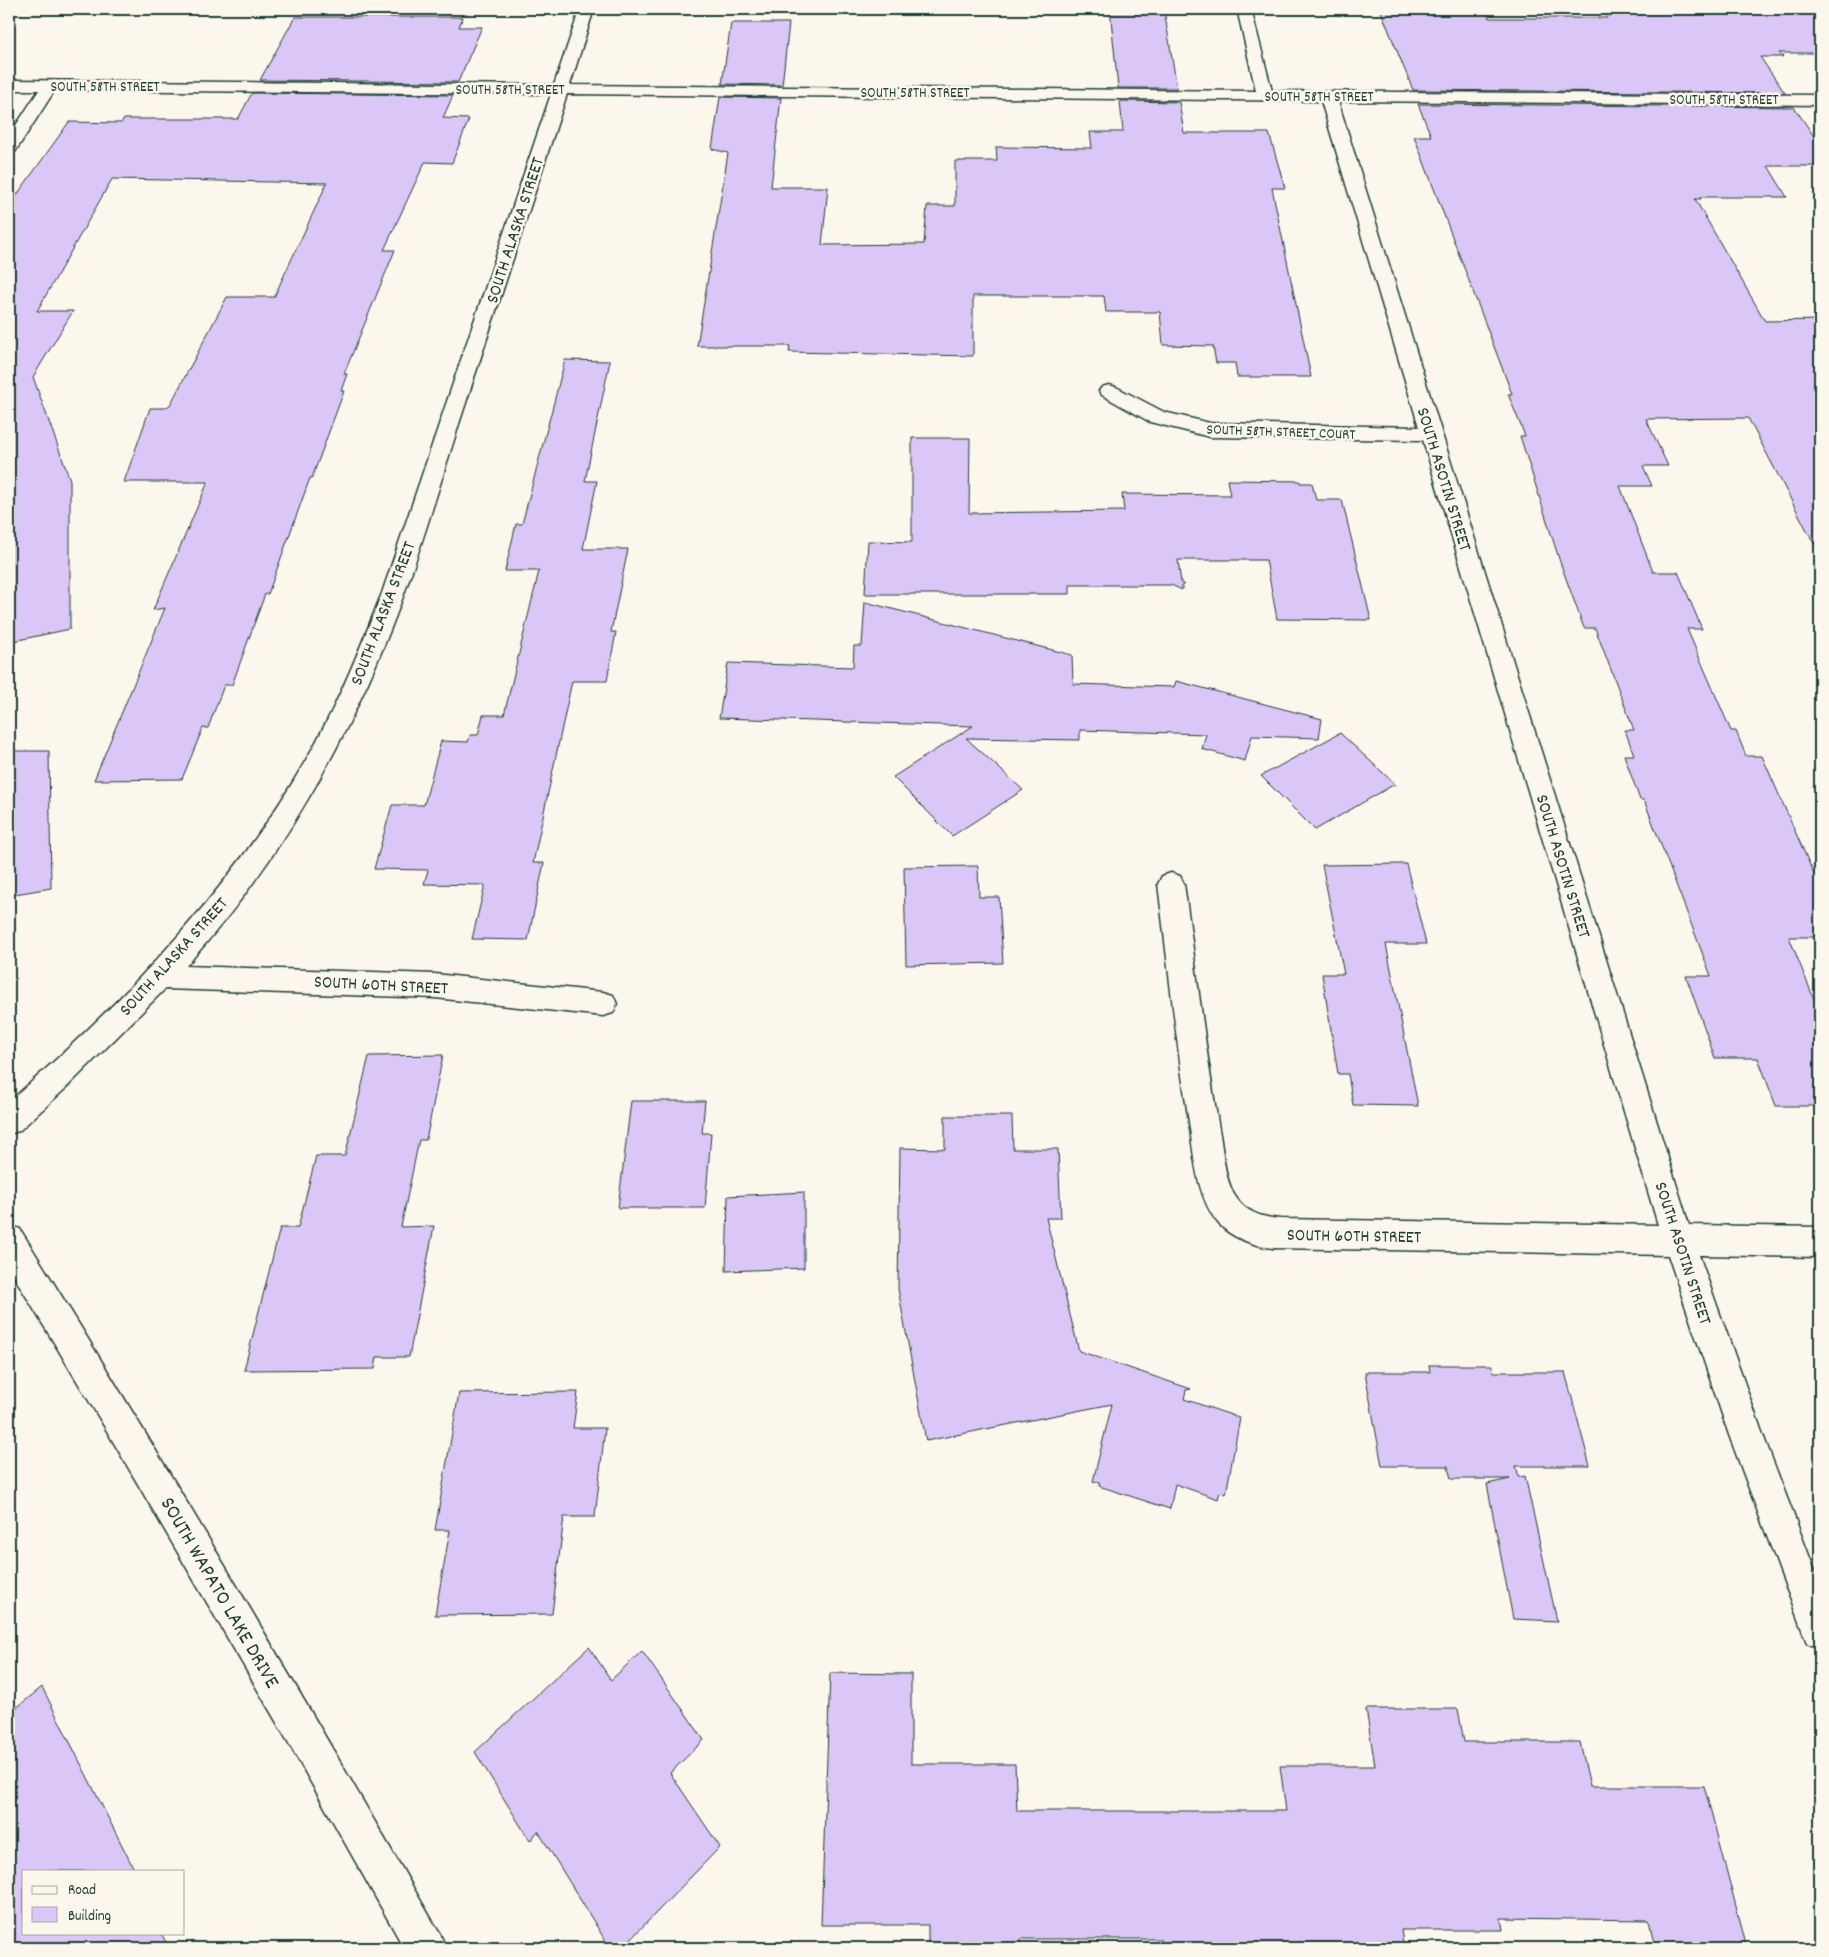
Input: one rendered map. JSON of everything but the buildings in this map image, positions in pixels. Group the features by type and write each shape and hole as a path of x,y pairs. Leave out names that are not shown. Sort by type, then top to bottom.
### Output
{"street":[{"name":"SOUTH ALASKA STREET","path":"9,1121 71,1064 159,977 202,927 275,831 326,746 350,698 393,593 587,9"},
{"path":"1244,9 1265,95"},
{"name":"SOUTH 58TH STREET","path":"9,85 1820,100"},
{"path":"9,148 50,86"},
{"name":"SOUTH ASOTIN STREET","path":"1328,96 1678,1240 1746,1435 1820,1630"},
{"name":"SOUTH 58TH STREET COURT","path":"1109,391 1157,417 1210,430 1432,434"},
{"name":"SOUTH 60TH STREET","path":"1171,884 1201,1107 1212,1168 1223,1205 1240,1222 1255,1230 1280,1234 1820,1242"},
{"name":"SOUTH 60TH STREET","path":"159,977 301,980 436,986 603,1004"},
{"name":"SOUTH WAPATO LAKE DRIVE","path":"9,1240 136,1448 299,1726 426,1948"}]}
